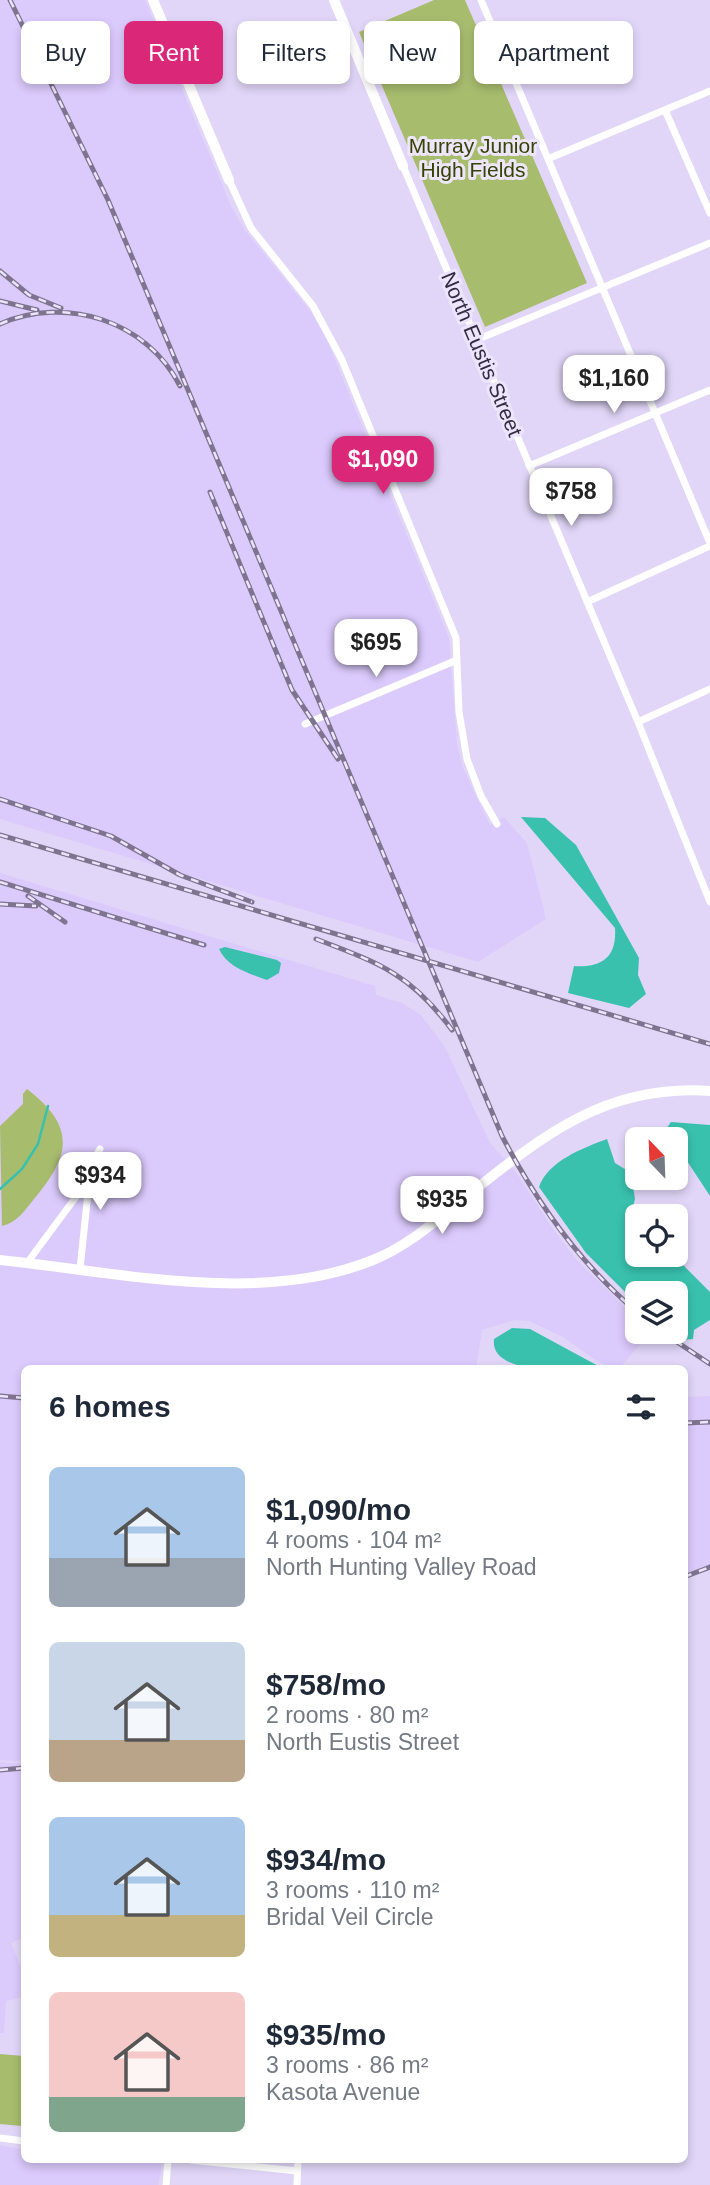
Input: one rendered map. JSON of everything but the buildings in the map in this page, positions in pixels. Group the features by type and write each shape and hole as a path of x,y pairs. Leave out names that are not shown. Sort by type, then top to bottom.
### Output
{"street":[{"path":"153,0 251,228 313,306 334,341 453,629 459,712 467,759 481,796 497,824"},
{"name":"North Eustis Street","path":"334,0 709,897"},
{"path":"481,0 550,158 710,544 587,603"},
{"path":"550,158 710,91"},
{"path":"665,110 710,213"},
{"path":"476,340 710,243"},
{"path":"529,466 710,390"},
{"path":"305,724 457,660"},
{"path":"638,722 710,689"},
{"path":"0,1260 235,1283 295,1279 346,1269 372,1261 411,1240 542,1138 577,1117 646,1094 710,1091"},
{"path":"80,1269 88,1180 91,1164 100,1149"},
{"path":"27,1263 88,1180"},
{"path":"0,2138 21,2141"},
{"path":"166,2185 168,2163"},
{"path":"220,2163 297,2171"},
{"path":"296,2185 298,2163"}],"shaded area":[{"path":"0,0 145,0 154,21 124,21 124,84 180,84 231,206 245,230 311,312 327,340 449,638 457,743 463,768 490,825 504,817 527,843 546,919 478,962 0,819"},
{"path":"521,817 545,818 576,845 639,958 638,975 646,994 629,1008 568,993 574,966 592,965 606,959 613,946 615,928"},
{"path":"0,873 375,986 376,995 402,1003 421,1015 445,1047 490,1143 514,1169 577,1260 625,1307 625,1344 640,1344 622,1365 605,1365 563,1337 529,1321 515,1320 482,1330 476,1365 21,1365 21,1760 0,1760"},
{"path":"225,947 277,960 281,963 279,973 267,980 246,972 227,961 219,949"},
{"path":"671,1122 710,1125 710,1196 688,1162 688,1127 667,1127"},
{"path":"607,1139 615,1163 625,1169 625,1190 634,1190 634,1204 625,1204 625,1267 685,1267 710,1292 710,1320 694,1330 693,1339 688,1340 688,1281 625,1281 625,1292 586,1253 539,1187 550,1170 577,1151"},
{"path":"512,1328 530,1329 596,1365 517,1365 505,1360 496,1351 494,1339"},
{"path":"710,1396 710,1568 688,1576 688,1397"},
{"path":"0,1762 21,1764 21,1938 11,1943 21,1968 21,1998 6,2001 4,2033 0,2033"},
{"path":"0,2145 21,2149 21,2163 161,2164 158,2185 0,2185"}],"green space":[{"name":"Murray Junior High Fields","path":"434,0 465,0 474,21 474,84 501,84 587,283 485,327 381,84 460,84 460,21 385,21"},
{"name":"Murray Junior High Fields","path":"364,30 364,44 359,32"},
{"path":"27,1089 54,1115 63,1141 61,1154 47,1183 27,1208 17,1219 2,1226 0,1126 23,1104 23,1094"},
{"path":"0,2054 21,2056 21,2126 0,2124"}],"waterway":[{"path":"0,1189 22,1169 38,1144 48,1106"}],"railway":[{"path":"10,0 108,200 502,1136 561,1231 596,1273 625,1301"},
{"path":"0,271 29,295 61,308"},
{"path":"0,301 37,310"},
{"path":"0,324 51,312 102,320 126,330 147,345 165,363 180,386"},
{"path":"210,492 292,690 338,759"},
{"path":"0,799 111,836 180,875 252,902"},
{"path":"0,835 710,1044"},
{"path":"0,882 204,945"},
{"path":"28,896 65,922"},
{"path":"0,904 36,906"},
{"path":"316,939 358,955 408,983 452,1030"},
{"path":"680,1344 710,1364"},
{"path":"0,1396 21,1398"},
{"path":"688,1423 710,1422"},
{"path":"688,1575 710,1567"},
{"path":"0,1770 21,1768"}]}
